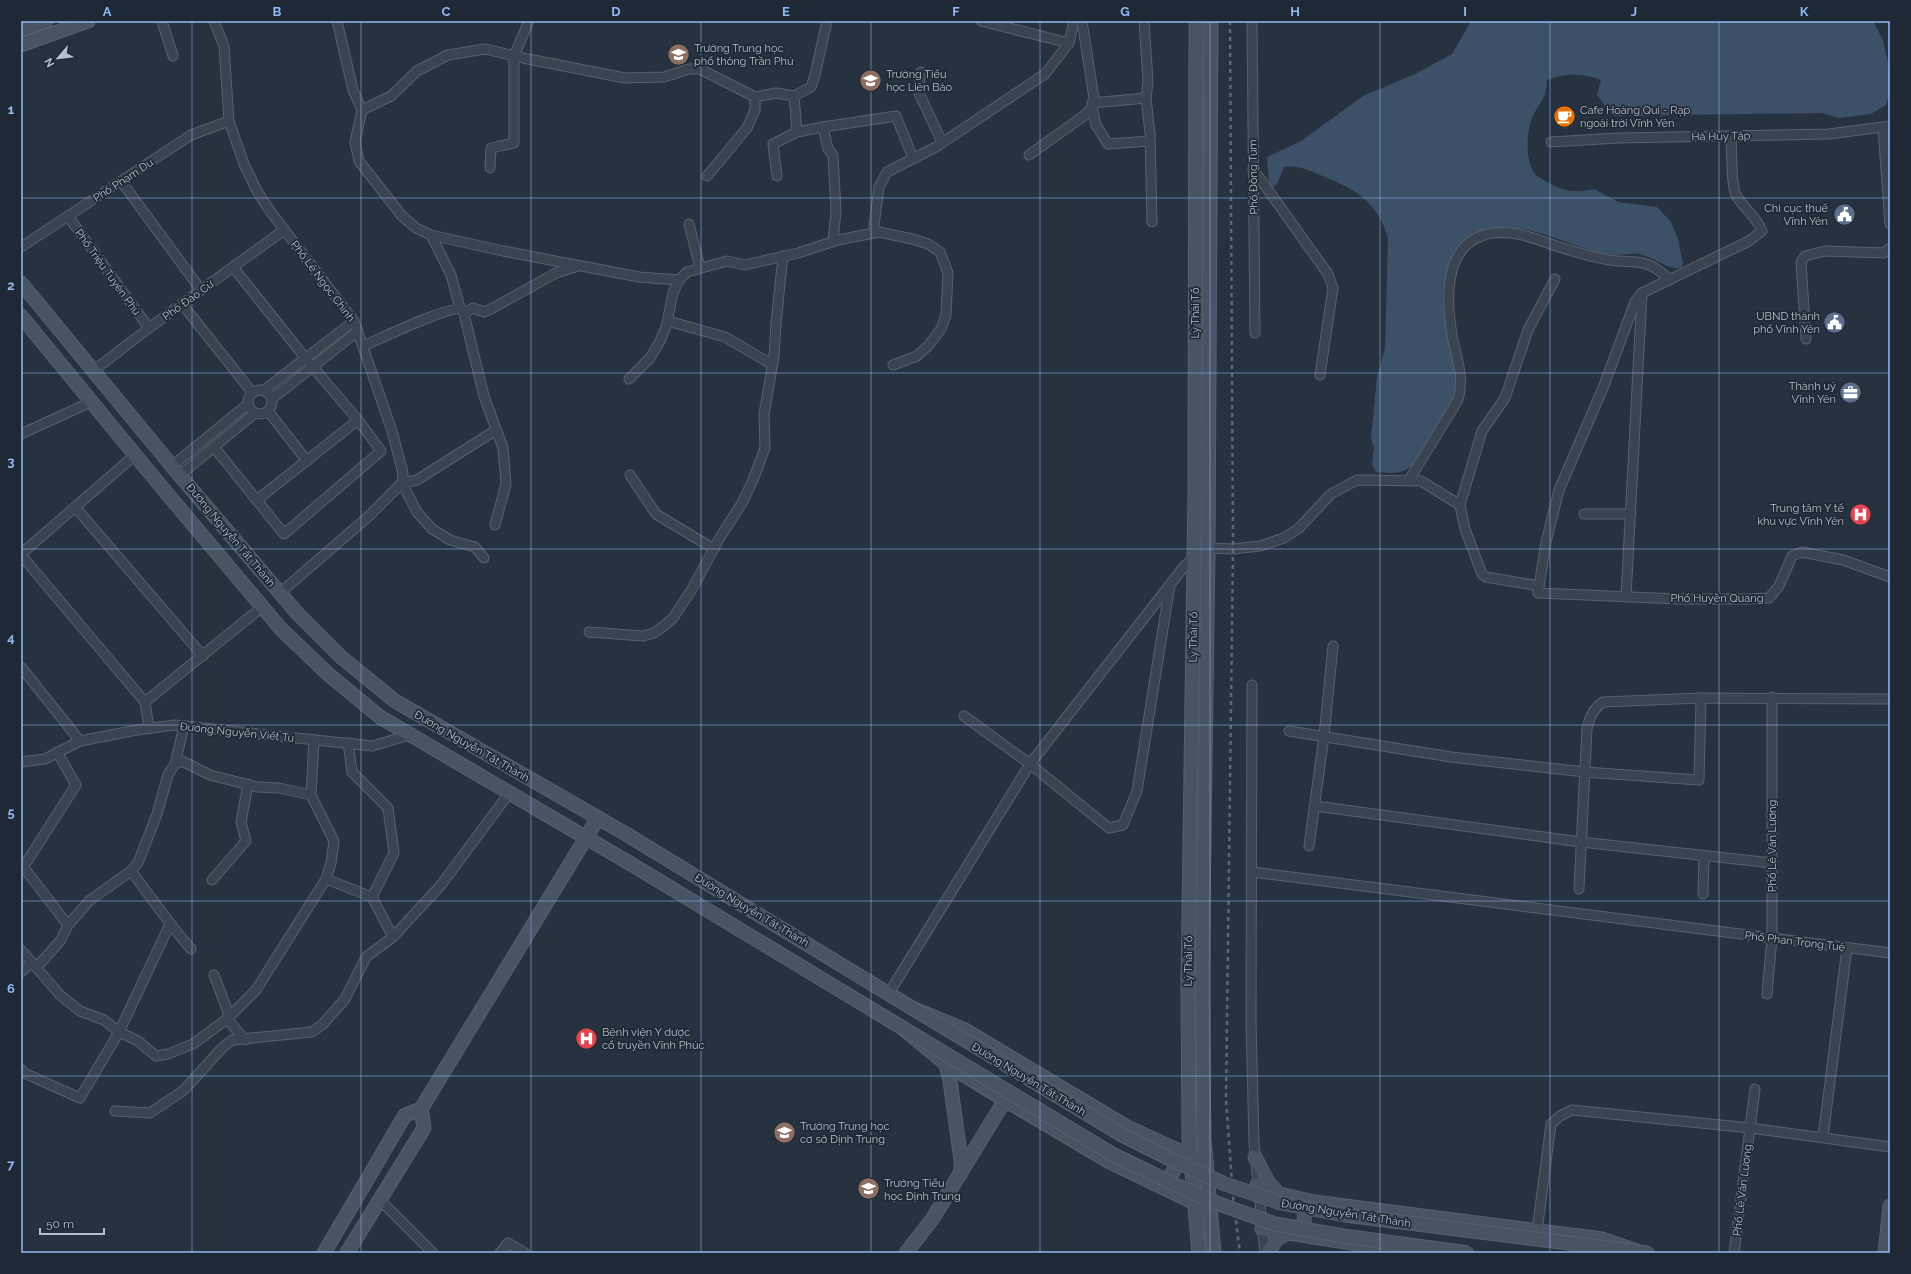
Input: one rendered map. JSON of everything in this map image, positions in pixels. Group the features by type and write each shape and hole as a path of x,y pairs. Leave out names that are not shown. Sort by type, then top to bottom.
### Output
{"main road":[{"path":"24,26 46,21"},
{"path":"21,45 88,21"},
{"name":"Lý Thái Tổ","path":"1196,21 1194,557 1188,983 1190,1157 1199,1253"},
{"name":"Lý Thái Tổ","path":"1211,21 1208,548 1202,984 1206,1164 1214,1253"},
{"name":"Đường Nguyễn Tất Thành","path":"21,283 176,471 280,593 341,657 395,701 598,818 1122,1135 1225,1184 1281,1203 1345,1215 1643,1253"},
{"name":"Đường Nguyễn Tất Thành","path":"23,323 281,629 328,674 380,717 510,792 1112,1154 1219,1204 1275,1224 1343,1236 1468,1253"},
{"path":"159,484 176,471"},
{"path":"1194,491 1208,491"},
{"path":"1192,690 1206,690"},
{"path":"410,735 427,720"},
{"path":"324,1253 405,1115 421,1109 598,818"},
{"path":"684,896 696,877"},
{"path":"912,1008 965,1030 1127,1127 1206,1164"},
{"path":"901,1027 946,1064 1005,1100 1108,1160 1209,1210"},
{"path":"946,1064 950,1081 961,1160 961,1174"},
{"path":"906,1253 933,1218 1005,1100"},
{"path":"347,1253 424,1128 421,1109"},
{"path":"1155,1141 1175,1140 1182,1137 1189,1130"},
{"path":"1156,1185 1168,1180 1174,1172 1176,1163 1174,1150"},
{"path":"1255,1157 1268,1182 1282,1196"},
{"path":"1258,1185 1282,1196 1314,1202 1602,1239 1643,1253"},
{"path":"1172,1193 1187,1208 1196,1227"},
{"path":"1312,1237 1306,1231 1304,1218 1307,1208 1314,1202"},
{"path":"1885,1253 1890,1206"},
{"path":"1262,1229 1416,1253"},
{"path":"1266,1253 1276,1240 1287,1233"}],"street":[{"path":"162,21 172,56"},
{"name":"Phố Lê Ngọc Chinh","path":"214,21 224,46 229,121 244,164 257,191 284,230 354,322 358,330 392,432 403,473 402,483"},
{"path":"337,21 353,90 362,110 355,142 359,161 402,216 416,228 431,235 579,265 640,277 679,280"},
{"path":"490,168 491,148 514,143 514,56 529,21"},
{"path":"362,110 391,96 417,71 448,55 485,49 625,78 664,77 689,68 700,69 756,97 776,93 794,96 811,87 827,21"},
{"path":"981,21 1069,43"},
{"path":"873,233 879,187 887,172 942,142 1045,74 1069,43 1074,21"},
{"path":"1029,155 1075,124 1092,105 1094,98 1082,21"},
{"path":"1144,21 1148,81 1146,98 1150,141 1152,222"},
{"name":"Phố Đồng Tum","path":"1252,21 1254,333"},
{"path":"921,72 918,91 942,142"},
{"path":"794,96 797,132"},
{"path":"707,176 747,128 755,110 756,97"},
{"path":"1092,105 1146,98"},
{"path":"1092,105 1096,125 1108,144 1150,141"},
{"path":"776,176 773,144 797,132 896,116 913,158"},
{"name":"Phố Phạm Du","path":"21,247 191,135 229,121"},
{"path":"823,127 828,149 833,155 836,211 833,241"},
{"path":"1887,127 1890,224"},
{"name":"Hà Huy Tập","path":"1551,142 1618,138 1829,134 1887,127"},
{"path":"1539,589 1546,542 1559,490 1603,388 1635,302 1642,293 1749,241 1762,231 1759,223 1749,213 1736,194 1731,136"},
{"path":"1253,169 1328,274 1333,288 1320,374"},
{"path":"121,181 201,290"},
{"name":"Phố Triệu Tuyên Phù","path":"68,216 149,328"},
{"path":"689,224 700,267"},
{"name":"Phố Đào Cừ","path":"93,371 149,328 284,230"},
{"path":"629,379 650,358 660,341 668,321 673,293 679,280 687,272 700,267 727,261 745,265 784,256 833,241 873,233 891,234 928,244 940,252 948,273 946,314 941,329 928,346 917,356 893,365"},
{"path":"1409,480 1458,400 1461,392 1461,369 1452,336 1448,289 1450,274 1454,262 1468,244 1488,234 1513,233 1590,256 1610,260 1644,262 1653,265 1670,280"},
{"path":"431,235 451,275 484,396 503,448 506,484 495,525"},
{"path":"1806,339 1801,262 1805,256 1825,251 1884,253 1890,248"},
{"path":"589,632 643,636 654,633 673,618 692,589 742,503 753,480 765,448 764,414 773,365 784,256"},
{"path":"363,346 434,315 473,308 484,312 556,273 579,265"},
{"path":"214,447 284,534 381,451 358,420 306,359 233,267"},
{"path":"1208,548 1217,549 1260,546 1284,538 1299,528 1331,494 1357,480 1421,481 1460,505 1482,431 1505,398 1528,330 1555,279"},
{"path":"1626,597 1642,293"},
{"path":"182,304 252,392"},
{"path":"668,321 725,337 773,365"},
{"path":"264,390 354,322"},
{"path":"272,399 358,330"},
{"path":"257,390 264,390 270,394 272,404 268,411 261,414 255,413 248,404 249,396 252,392 257,390"},
{"path":"21,434 91,402"},
{"path":"176,471 248,404"},
{"path":"268,411 307,460"},
{"path":"176,471 214,447 255,413"},
{"path":"257,500 358,420"},
{"path":"280,593 370,515 402,483 417,480 496,430"},
{"path":"134,455 21,555 145,702 149,728"},
{"path":"630,475 656,514 714,549"},
{"path":"402,483 417,512 432,529 450,540 475,547 484,558"},
{"name":"Phố Huyền Quang","path":"1460,505 1465,529 1482,574 1486,577 1539,589 1626,597 1769,598 1779,586 1792,556 1802,552 1843,560 1890,577"},
{"path":"75,507 203,656"},
{"path":"1584,514 1631,514"},
{"path":"889,993 1030,764 1171,583 1194,557"},
{"path":"964,716 1030,764 1109,828 1122,825 1137,791 1171,583"},
{"path":"145,702 262,607"},
{"path":"1309,846 1316,806 1333,646"},
{"path":"21,667 80,740"},
{"path":"1252,685 1251,1022 1255,1157 1262,1229 1266,1253"},
{"path":"1578,889 1587,729 1590,719 1603,702 1772,697 1890,698"},
{"name":"Phố Lê Văn Lương","path":"1767,994 1772,938 1772,697"},
{"path":"1289,731 1451,757 1585,772 1699,780 1701,698"},
{"name":"Đường Nguyễn Viết Tú","path":"21,762 45,759 80,740 175,725 372,746 410,735"},
{"path":"21,972 35,965 61,940 68,925 90,900 131,871 138,863 157,814 168,775 175,764 184,726"},
{"path":"21,950 60,995 80,1011 104,1020 119,1032 138,1041 156,1056 168,1054 188,1046 227,1019 256,990 326,879 331,863 334,841 311,795 314,740"},
{"path":"348,743 352,772 388,808 394,853 372,897"},
{"path":"57,752 76,785 23,865 68,925"},
{"path":"175,764 182,761 210,775 248,784 279,788 311,795"},
{"path":"212,880 246,841 241,822 248,784"},
{"path":"115,1111 150,1113 184,1090 221,1049 232,1040 245,1040 312,1032 323,1024 345,999 366,957 393,937 440,886 510,792"},
{"path":"1316,806 1581,842 1772,863"},
{"path":"1703,894 1704,856"},
{"path":"131,871 159,906 170,924 191,949"},
{"name":"Phố Phan Trọng Tuệ","path":"1252,872 1890,953"},
{"path":"326,879 372,897 393,937"},
{"path":"21,1069 24,1073 80,1098 119,1032 170,924"},
{"path":"1822,1137 1848,948"},
{"path":"214,975 228,1012 227,1019 245,1040"},
{"name":"Phố Lê Văn Lương","path":"1734,1253 1755,1089"},
{"path":"1537,1231 1551,1124 1560,1116 1572,1110 1750,1128"},
{"name":"Phố Lê Văn Lương","path":"1750,1128 1890,1147"},
{"path":"380,1200 433,1253"},
{"path":"500,1253 508,1243 525,1253"}],"water":[{"path":"1471,21 1873,21 1883,40 1889,68 1890,92 1886,105 1871,114 1839,118 1822,113 1613,116 1597,95 1601,80 1587,76 1567,75 1547,80 1545,96 1531,120 1528,137 1528,155 1533,170 1537,176 1565,190 1581,191 1594,189 1618,202 1657,207 1671,222 1678,239 1683,263 1681,268 1670,267 1644,255 1612,255 1595,251 1550,236 1519,228 1505,227 1491,229 1477,235 1460,251 1452,263 1446,276 1444,289 1443,302 1447,330 1458,378 1456,393 1452,403 1420,459 1409,468 1400,472 1376,472 1372,464 1374,448 1371,438 1377,377 1385,348 1388,237 1377,213 1362,197 1344,185 1312,171 1303,168 1284,167 1277,184 1272,188 1269,184 1267,157 1301,141 1363,96 1415,74 1452,54"}],"railway":[{"path":"1230,21 1233,549 1226,1099 1233,1197 1240,1253"}],"place":[{"name":"Trường Trung học phổ thông Trần Phú","path":"678,54"},
{"name":"Trường Tiểu học Liên Bảo","path":"871,80"},
{"name":"Cafe Hoàng Qui - Rạp ngoài trời Vĩnh Yên","path":"1565,116"},
{"name":"Chi cục thuế Vĩnh Yên","path":"1844,214"},
{"name":"UBND thành phố Vĩnh Yên","path":"1835,322"},
{"name":"Thành uỷ Vĩnh Yên","path":"1851,392"},
{"name":"Trung tâm Y tế khu vực Vĩnh Yên","path":"1860,514"},
{"name":"Bệnh viện Y dược cổ truyền Vĩnh Phúc","path":"586,1038"},
{"name":"Trường Trung học cơ sở Định Trung","path":"785,1132"},
{"name":"Trường Tiểu học Định Trung","path":"869,1189"}]}
